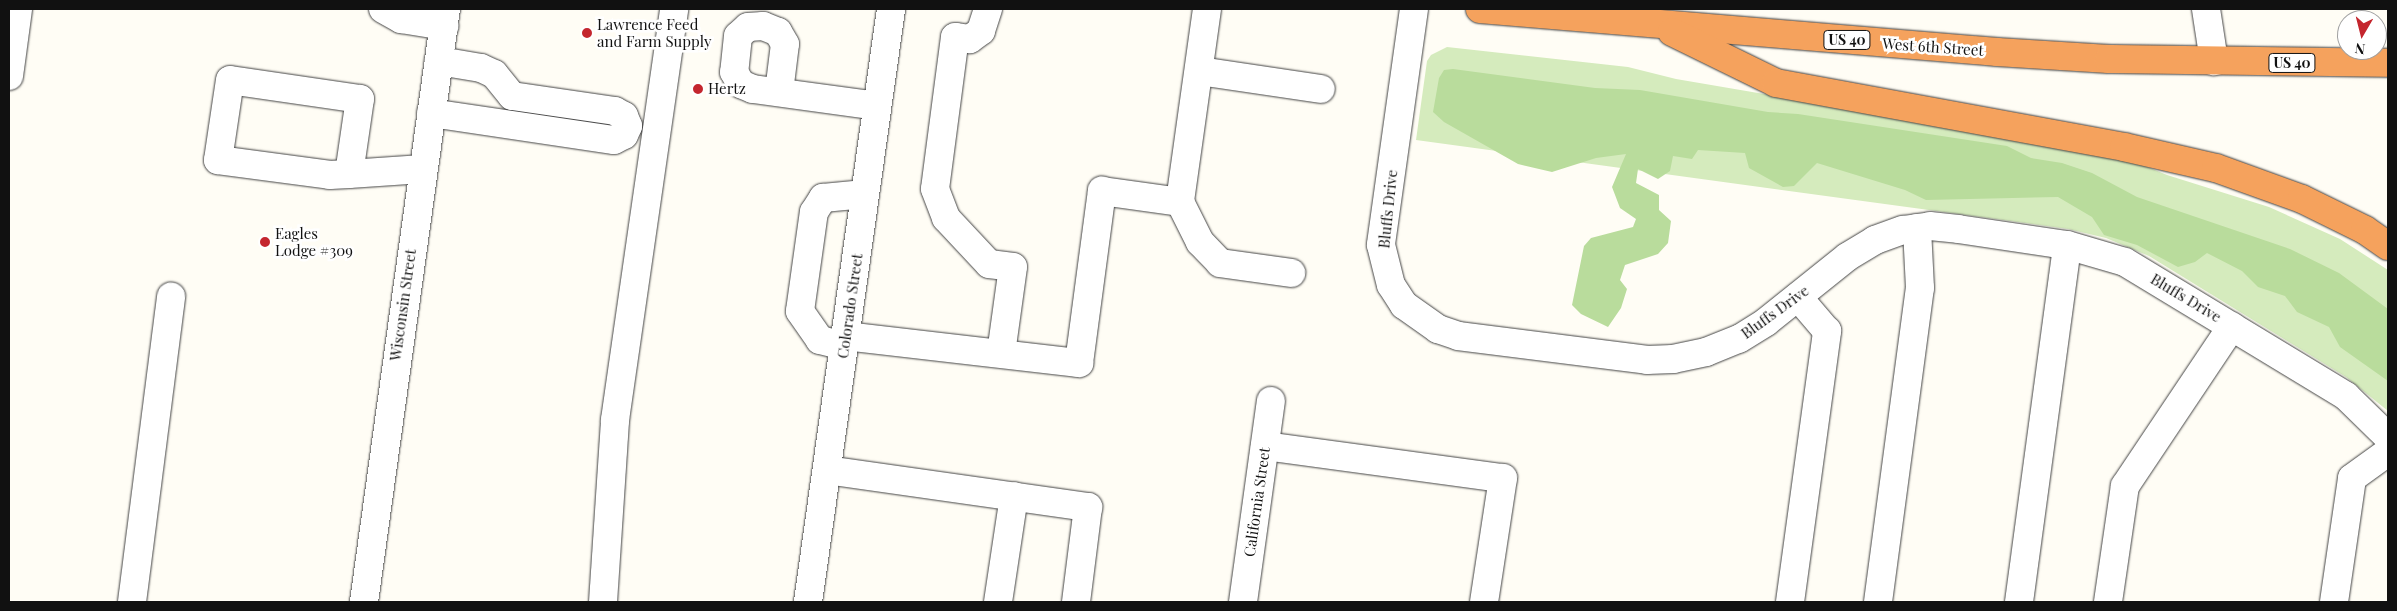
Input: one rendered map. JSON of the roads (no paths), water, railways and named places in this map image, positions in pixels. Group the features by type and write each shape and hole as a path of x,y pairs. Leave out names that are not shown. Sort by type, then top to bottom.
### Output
{"highway":[{"name":"West 6th Street","path":"1480,9 1660,26 1997,52 2214,61 2388,63"},
{"path":"1660,26 1776,83 2124,147 2216,168 2302,199 2364,230 2388,246"}],"street":[{"path":"383,9 401,19 445,17"},
{"path":"603,602 615,420 674,9"},
{"name":"Colorado Street","path":"808,602 891,9"},
{"path":"988,9 981,31 970,39 955,37 935,189 946,218 989,264 1013,268 1001,353"},
{"path":"1207,9 1180,202 1200,242 1220,263 1291,273"},
{"name":"Bluffs Drive","path":"1414,9 1381,245 1391,285 1404,305 1421,320 1458,336 1647,360 1673,359 1706,352 1739,339 1766,322 1875,240 1917,228 1958,229 2067,245 2125,262 2346,396 2388,437"},
{"path":"2206,9 2214,61"},
{"name":"Wisconsin Street","path":"364,602 445,17"},
{"path":"9,76 14,19"},
{"path":"431,113 614,140 624,135 628,126 624,116 615,111 512,96 494,74 481,68 438,61"},
{"path":"1198,72 1321,89"},
{"path":"349,174 360,99 230,80 218,160 330,175 349,174 423,169"},
{"path":"779,92 877,106"},
{"path":"865,194 823,198 817,204 800,311 820,340 1001,353 1079,363 1102,191 1180,202"},
{"path":"1878,602 1920,288 1917,228"},
{"path":"2019,602 2067,245"},
{"path":"132,602 171,296"},
{"path":"1790,602 1827,331 1798,297"},
{"path":"2108,602 2125,486 2232,326"},
{"name":"California Street","path":"1243,602 1271,401"},
{"path":"1265,446 1503,478 1484,602"},
{"path":"2334,602 2352,478 2388,452"},
{"path":"827,470 1088,507 1076,602"},
{"path":"998,602 1014,496"}],"place":[{"name":"Lawrence Feed and Farm Supply","path":"587,33"},
{"name":"Hertz","path":"698,89"},
{"name":"Eagles Lodge #309","path":"265,242"}]}
